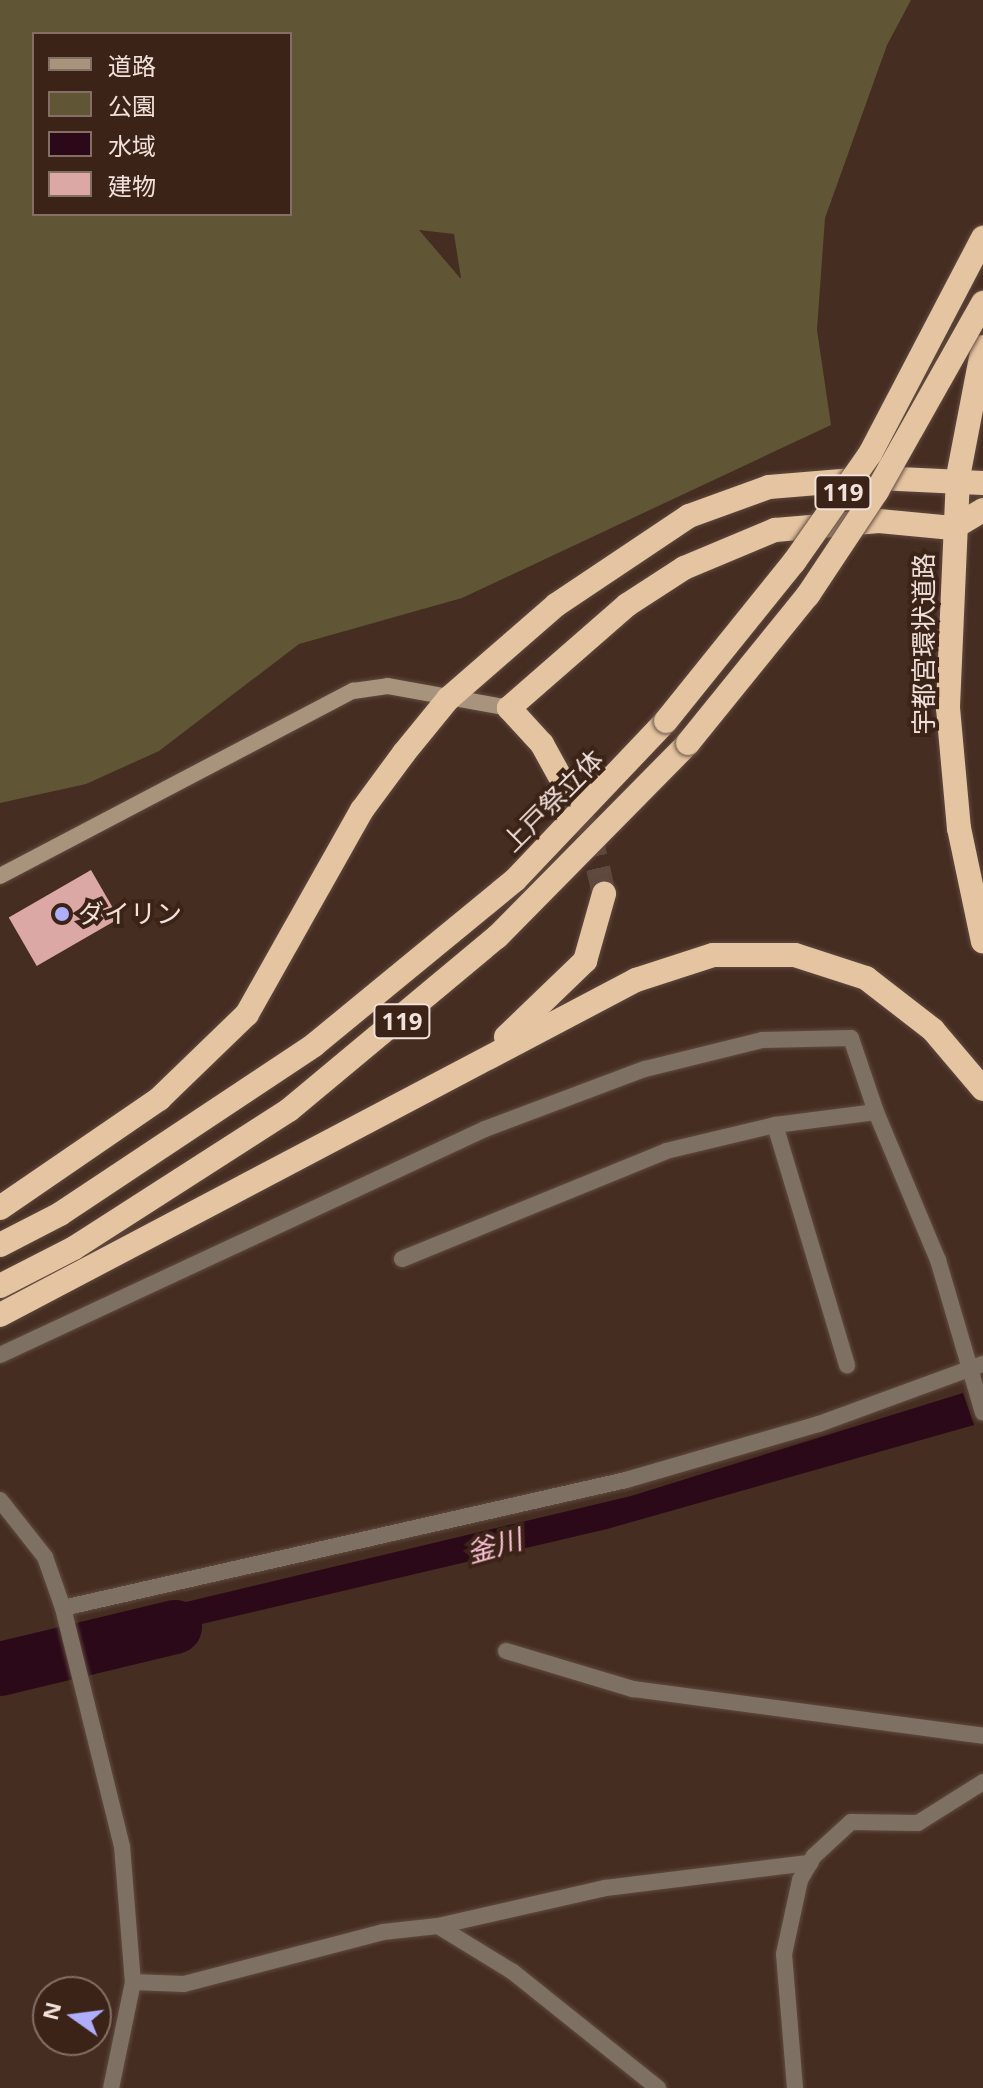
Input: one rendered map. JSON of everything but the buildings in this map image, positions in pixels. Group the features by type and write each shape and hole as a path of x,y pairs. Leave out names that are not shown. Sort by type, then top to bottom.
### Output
{"highway":[{"name":"上戸祭立体","path":"0,1245 60,1214 314,1045 515,880 666,721 870,454 983,238"},
{"name":"119","path":"0,1286 74,1248 289,1110 410,1015 623,817 688,743 808,595 877,491 983,303"},
{"name":"宇都宮環状道路","path":"983,347 958,477 953,528 948,708 959,828 983,942"},
{"name":"119","path":"0,1208 159,1099 247,1014 362,810 448,699 556,605 689,516 769,487 958,477"},
{"path":"958,477 983,483"},
{"path":"953,528 983,510"},
{"name":"119","path":"509,708 627,605 731,544 819,522 953,528"},
{"path":"509,708 542,744 564,784"},
{"name":"119","path":"405,1106 518,1029 562,989 585,961 604,894"},
{"name":"119","path":"0,1315 405,1106 636,980 713,955 754,952 795,955 866,978 933,1030 983,1089"}],"street":[{"path":"0,876 353,691 388,686 509,708"},
{"path":"0,1355 485,1129 645,1069 762,1040 851,1038 876,1112 938,1260 966,1367 983,1413"},
{"path":"402,1259 666,1151 775,1125 876,1112"},
{"path":"775,1125 847,1365"},
{"path":"65,1612 626,1480 819,1424 966,1367 983,1364"},
{"path":"0,1500 45,1557 65,1612 94,1716 122,1846 133,1982 111,2088"},
{"path":"506,1651 633,1689 983,1736"},
{"path":"795,2088 784,1954 810,1863 834,1831 851,1822 918,1823 983,1782"},
{"path":"133,1982 184,1984 383,1932 438,1926 605,1888 810,1863"},
{"path":"438,1926 513,1972 658,2088"}],"green space":[{"path":"0,0 911,0 887,45 825,218 817,330 831,425 462,598 299,644 159,751 86,784 0,803","holes":["419,230 454,234 461,278"]}],"water":[{"path":"963,1393 974,1425 607,1529 104,1647 98,1623 631,1496"},
{"path":"60,1633 67,1661 7,1676 0,1648"}],"waterway":[{"name":"釜川","path":"0,1669 175,1627"}],"tunnel":[{"path":"564,784 590,833 604,894"}],"place":[{"name":"ダイリン","path":"62,914"}]}
